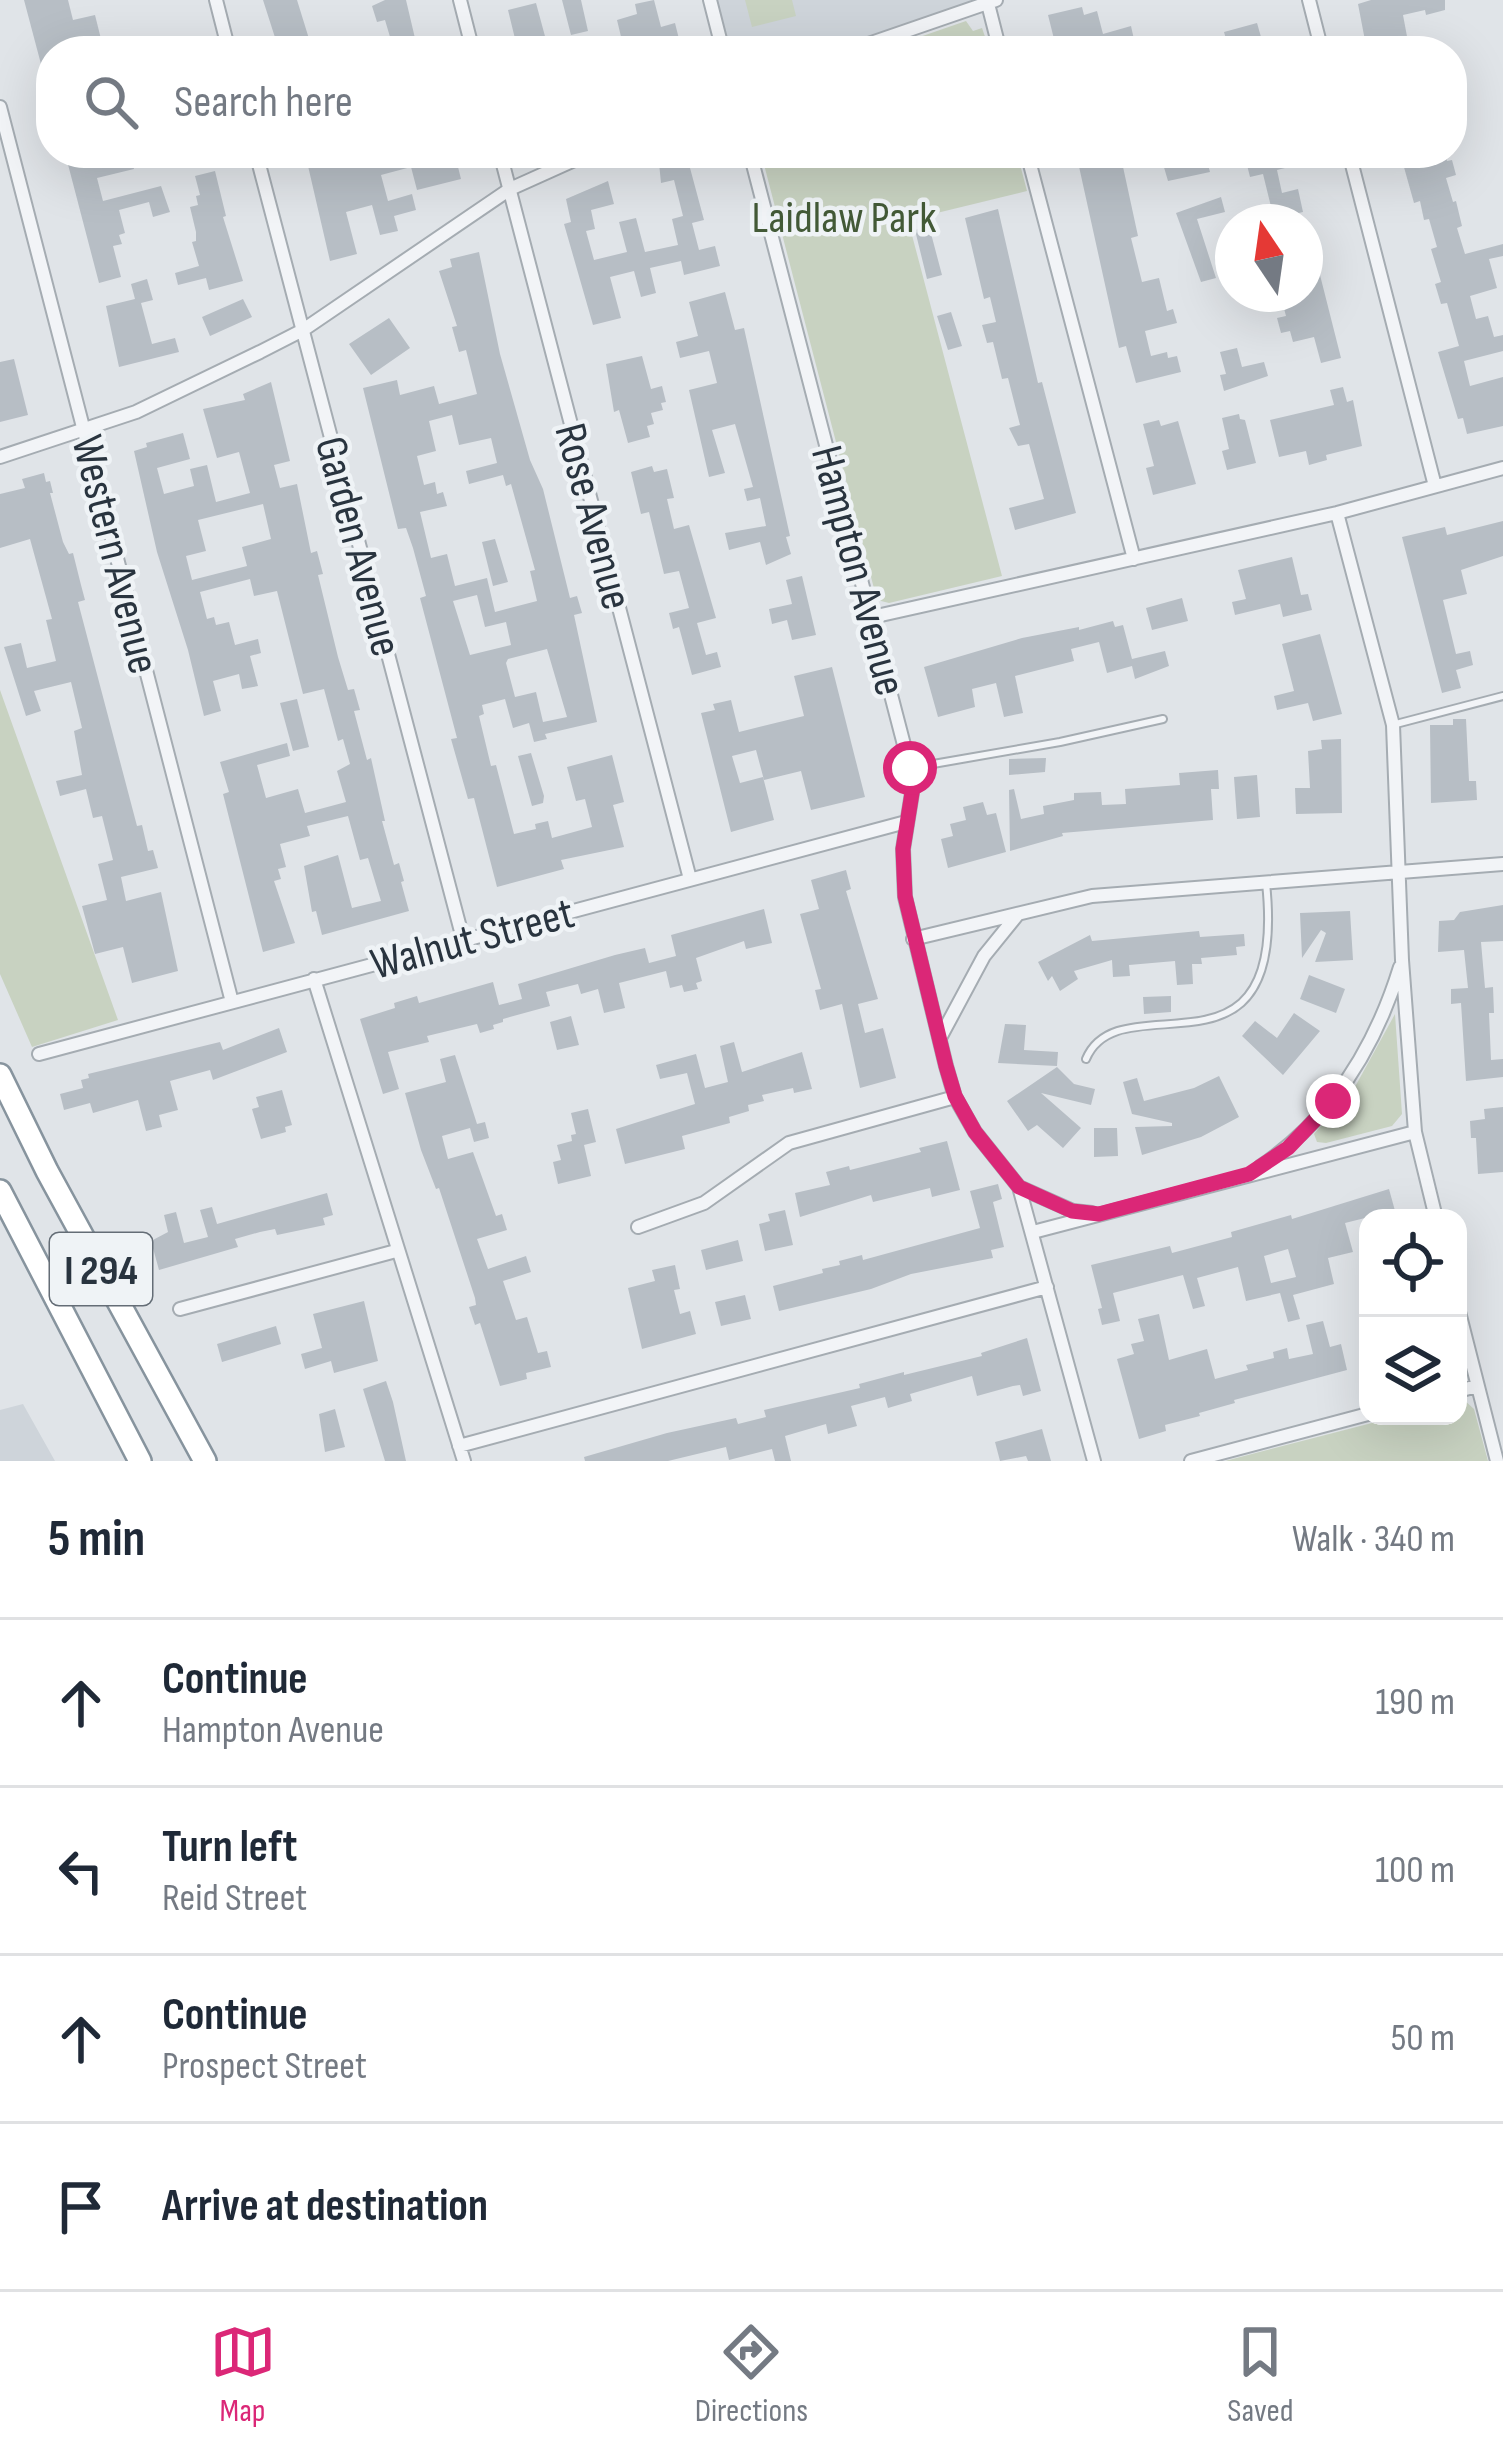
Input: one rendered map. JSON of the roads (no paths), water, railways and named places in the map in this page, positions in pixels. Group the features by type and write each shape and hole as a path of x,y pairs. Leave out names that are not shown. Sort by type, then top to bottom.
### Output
{"highway":[{"name":"I 294","path":"0,1076 205,1461"},
{"name":"I 294","path":"0,1191 140,1461"}],"street":[{"path":"216,0 226,36"},
{"path":"460,0 469,36"},
{"path":"710,0 719,36"},
{"path":"1309,0 1318,36"},
{"path":"891,36 990,1 997,36"},
{"name":"Western Avenue","path":"0,107 232,1001"},
{"name":"Garden Avenue","path":"260,168 463,939"},
{"name":"Rose Avenue","path":"504,168 690,879"},
{"path":"0,457 136,412 303,329 509,189 556,168"},
{"name":"Hampton Avenue","path":"754,168 910,768 912,793 903,869 913,939 955,1096 994,1159 1019,1187 1094,1461"},
{"path":"1031,168 1133,559"},
{"path":"1352,168 1435,486"},
{"path":"872,616 1337,513 1503,468"},
{"path":"1337,513 1393,725 1414,1132 1434,1209"},
{"name":"Walnut Street","path":"39,1054 906,822"},
{"path":"913,939 1092,896 1503,864"},
{"path":"940,1040 984,956 1020,912"},
{"path":"1249,1174 1288,1148 1354,1072 1388,1005 1402,960"},
{"path":"314,980 464,1461"},
{"path":"638,1227 704,1203 789,1143 955,1096"},
{"path":"1033,1232 1414,1132"},
{"path":"1019,1187 1072,1211 1099,1214"},
{"path":"180,1309 396,1251"},
{"path":"459,1446 1047,1288"},
{"path":"1460,1317 1497,1461"},
{"path":"1467,1389 1477,1386"},
{"path":"1191,1461 1359,1416"}],"lane":[{"path":"1393,725 1503,696"},
{"path":"910,768 1060,742 1162,718"},
{"path":"1086,1059 1101,1038 1113,1031 1216,1019 1242,1002 1264,956 1269,912 1265,883"}],"park label":[{"name":"Laidlaw Park","path":"844,216"}]}
